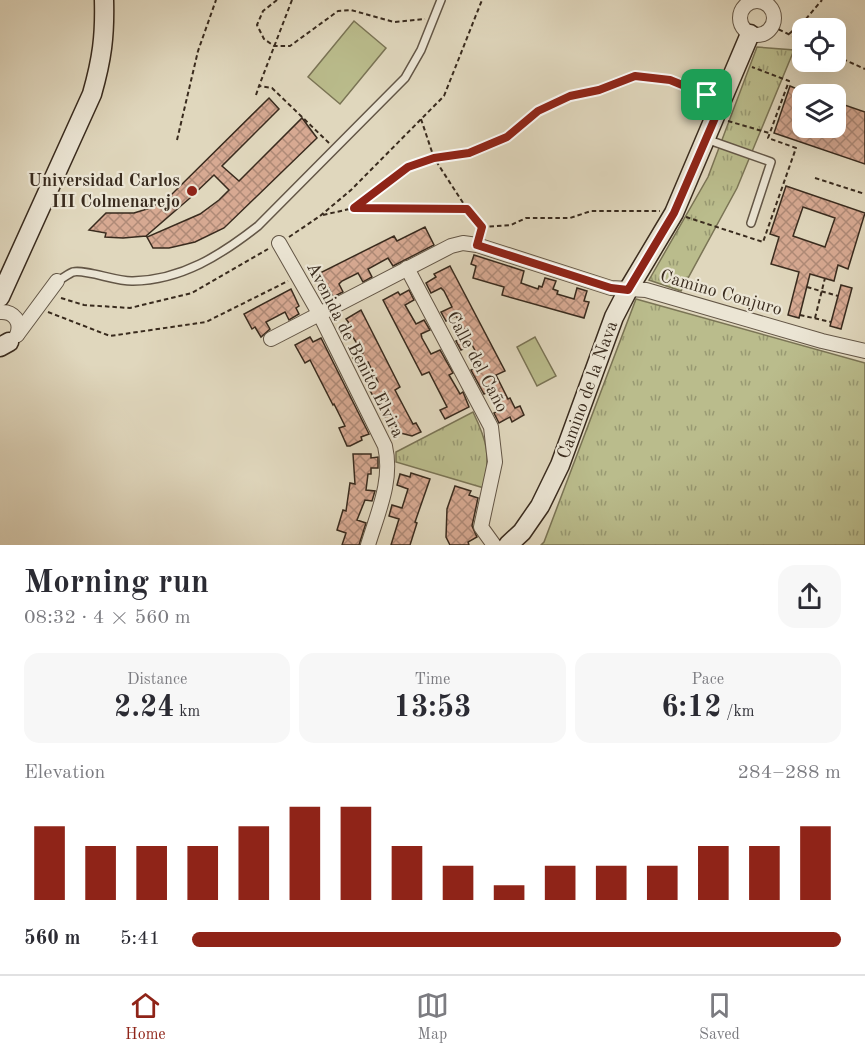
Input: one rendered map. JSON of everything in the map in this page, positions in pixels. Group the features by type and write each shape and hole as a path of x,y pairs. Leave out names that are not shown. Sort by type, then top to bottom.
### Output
{"street":[{"path":"4,308 92,94 101,62 105,34 104,0"},
{"path":"752,1 766,1 774,13 772,26 763,34 750,34 741,24 741,10 752,1"},
{"name":"Camino de la Nava","path":"508,545 522,532 540,506 560,465 614,317 674,213 750,34"},
{"name":"Avenida de Benito Elvira","path":"279,243 319,313 385,446 389,463 388,481 368,545"},
{"name":"Camino Conjuro","path":"271,339 451,246 463,243 477,245 611,288 646,290 822,341 865,351"},
{"name":"Calle del Caño","path":"407,268 491,427 495,462 482,527 494,545"},
{"path":"7,342 57,281"},
{"path":"4,308 22,314 37,307"},
{"path":"4,308 19,326 7,342"}],"lane":[{"path":"57,281 74,272 131,282 167,277 204,264 232,247 258,226 405,78 421,50 441,0"},
{"path":"706,138 771,162 751,223"}],"path":[{"path":"177,140 198,51 216,0"},
{"path":"278,0 263,11 257,25 264,39 274,46 290,46 338,11 351,10 394,22 434,18"},
{"path":"256,95 292,0"},
{"path":"789,34 822,0"},
{"path":"772,26 792,36"},
{"path":"846,60 865,69"},
{"path":"354,208 408,167 434,158 469,153 507,137 538,111 570,96 599,90 635,76 670,80 707,95 715,118 770,133"},
{"path":"259,86 272,88 335,149"},
{"path":"422,119 434,158 467,209 482,227"},
{"path":"815,178 865,194"},
{"path":"320,216 354,208 467,209"},
{"path":"482,227 511,225 526,218 570,218 591,211 653,210 674,213"},
{"path":"477,245 482,227"},
{"path":"37,307 110,336 206,322 299,275"},
{"path":"815,318 825,278"},
{"path":"807,287 838,296"},
{"path":"800,315 831,322"}],"green space":[{"path":"354,21 386,48 340,104 308,77"},
{"path":"757,47 792,50 792,55 737,188 681,291 649,280 708,177"},
{"path":"636,299 865,363 865,545 541,545"},
{"path":"535,337 556,376 537,386 517,347"},
{"path":"473,412 485,441 487,467 484,488 396,462 396,452"}],"building":[{"path":"790,86 792,87 792,138 846,138 846,105 865,112 865,164 774,133"},
{"path":"269,98 279,109 222,166 239,181 302,118 317,138 224,228 195,242 169,248 153,248 147,237 200,214 219,200 229,190 214,175 146,236 105,237 106,233 89,230 106,213 134,213 166,200"},
{"path":"786,186 865,213 848,269 838,265 834,281 810,274 799,318 788,315 799,272 771,264 779,237 770,234","holes":["803,207 835,218 825,247 793,236"]},
{"path":"425,227 434,245 393,266 388,258 368,269 372,277 363,282 358,273 342,281 339,284 343,292 333,297 329,288 325,290 316,275 394,236 397,241"},
{"path":"474,255 524,271 521,283 538,289 539,286 542,287 545,278 556,281 553,289 558,291 557,294 574,299 577,288 587,291 584,301 589,302 584,318 502,295 504,287 473,278 476,266 471,264"},
{"path":"450,266 505,371 496,375 508,399 510,398 515,408 520,406 524,415 512,422 510,417 499,423 494,413 498,411 488,392 484,394 471,370 482,365 477,354 472,345 461,350 456,341 467,336 463,327 456,316 446,321 441,312 452,307 444,291 441,288 431,293 426,283 436,277 434,274"},
{"path":"841,285 852,288 841,329 830,326"},
{"path":"291,289 299,306 296,308 299,314 289,320 285,312 266,322 270,329 261,337 255,327 252,329 244,314"},
{"path":"409,290 414,300 405,305 416,324 424,320 430,330 421,334 422,338 431,354 440,350 453,373 449,375 460,394 463,392 469,407 445,419 440,410 447,407 429,372 422,375 383,300 398,292 400,295"},
{"path":"361,310 400,387 395,390 413,424 416,423 421,432 412,436 393,431 368,387 378,382 368,362 358,367 353,358 363,353 351,334 343,338 338,329 349,323 346,319"},
{"path":"310,337 313,342 321,338 369,434 350,446 347,446 339,428 345,426 334,404 310,360 305,363 295,345"},
{"path":"353,454 371,454 371,458 378,457 378,468 371,468 371,474 368,474 366,490 375,491 372,501 365,500 357,520 366,523 359,545 342,545 346,533 337,530 343,510 346,511 350,483 355,484"},
{"path":"411,473 430,479 415,522 417,523 410,545 391,545 399,519 389,516 392,505 402,508 408,489 397,485 400,474 410,477"},
{"path":"455,486 471,491 469,495 478,498 472,526 477,537 468,542 469,545 450,545 446,537 447,509"}],"place":[{"name":"Universidad Carlos III Colmenarejo","path":"192,191"}],"route":[{"path":"635,76 670,80 707,95 715,118 674,213 628,290 611,288 477,245 482,227 467,209 354,208 408,167 434,158 469,153 507,137 538,111 570,96 599,90 635,76"}]}
